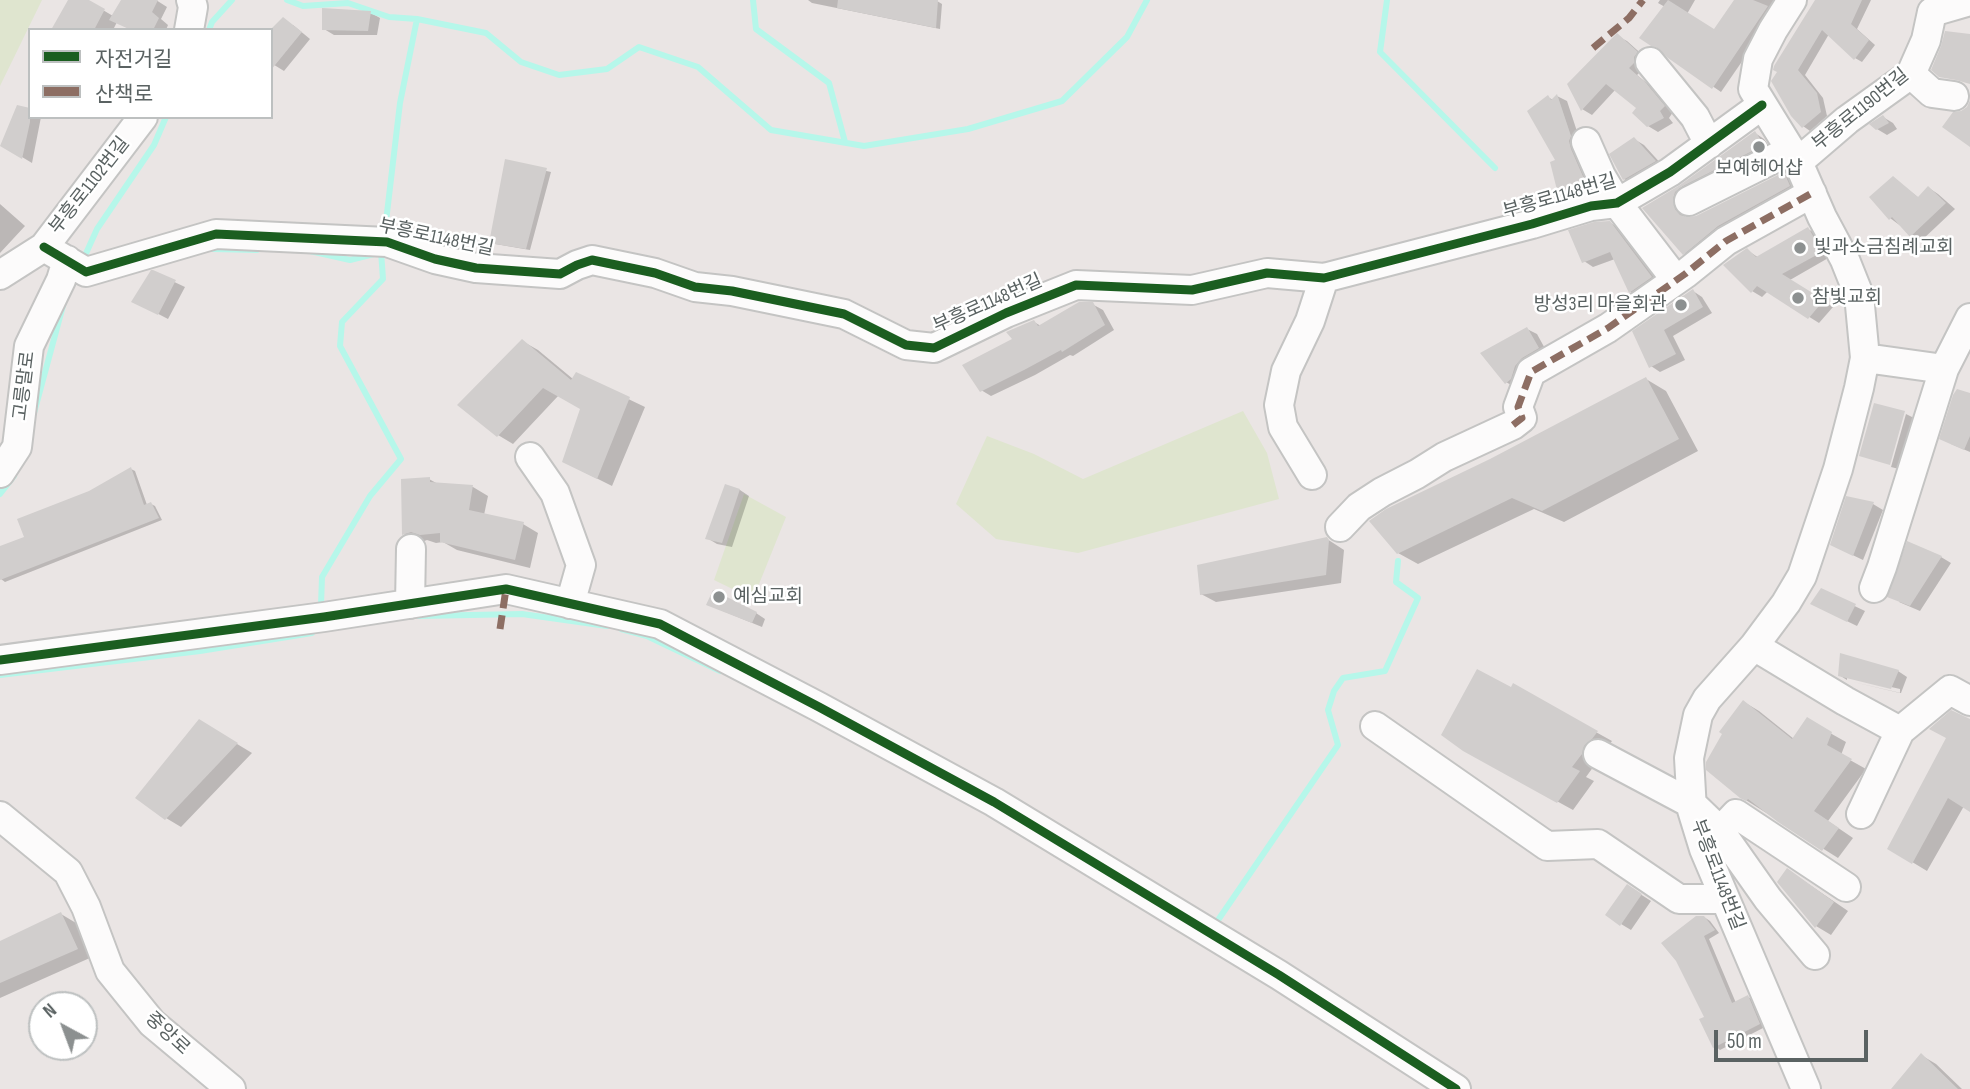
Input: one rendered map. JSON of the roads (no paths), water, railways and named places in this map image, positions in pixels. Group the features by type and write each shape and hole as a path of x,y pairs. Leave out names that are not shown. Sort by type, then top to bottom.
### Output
{"street":[{"path":"189,28 191,0"},
{"name":"부흥로1148번길","path":"1792,0 1758,59 1754,89 1794,156 1845,260 1859,295 1865,358 1838,469 1802,576 1754,646 1707,699 1698,715 1689,758 1692,803 1704,849 1806,1089"},
{"name":"부흥로1190번길","path":"1689,201 1794,156 1847,120 1911,74 1926,40 1930,6 1970,1"},
{"path":"1650,62 1695,117 1709,144"},
{"path":"1911,74 1932,93 1954,96"},
{"name":"부흥로1148번길","path":"65,260 216,234 387,242 435,259 476,268 561,274 592,260 655,273 695,287 732,291 844,314 906,345 934,348 1006,313 1076,285 1192,290 1268,273 1324,278 1532,224 1591,205 1617,202 1670,172 1762,105"},
{"name":"부흥로1102번길","path":"0,275 65,260 142,119"},
{"path":"1586,142 1601,176 1617,202 1676,280"},
{"path":"1339,527 1359,507 1382,492 1444,457 1521,424 1518,407 1531,372 1608,328 1726,241 1812,193"},
{"name":"고릉말로","path":"0,473 17,447 29,346 61,280 65,260"},
{"path":"1312,475 1283,427 1279,405 1286,371 1310,321 1324,278"},
{"path":"1874,588 1944,369 1970,318"},
{"path":"1865,358 1944,369"},
{"path":"530,457 555,493 581,565 570,604"},
{"path":"410,604 411,549"},
{"path":"0,660 506,589 660,624 994,802 1279,975 1456,1089"},
{"path":"1754,646 1900,731"},
{"path":"1861,814 1900,731 1950,690 1970,701"},
{"path":"1375,726 1547,846 1598,844 1679,899 1725,899"},
{"path":"1598,754 1692,803 1720,831 1768,899 1815,955"},
{"path":"1720,831 1736,814 1846,887"},
{"name":"중앙로","path":"0,816 68,872 86,907 110,971 152,1023 231,1089"}],"waterway":[{"path":"210,28 232,0"},
{"path":"287,0 303,6 348,3 389,17 417,19 486,33 521,62 559,75 607,69 639,47 698,67 771,130 864,146 968,129 1062,101 1127,37 1147,0"},
{"path":"753,0 756,29 829,83 845,142"},
{"path":"1387,0 1380,52 1495,168"},
{"path":"385,230 400,103 417,19"},
{"path":"83,260 97,229 154,145 165,119"},
{"path":"213,249 257,250"},
{"path":"310,251 350,260 378,253"},
{"path":"321,605 322,577 370,496 401,459 340,346 342,322 383,279 381,251"},
{"path":"34,413 64,302"},
{"path":"0,494 14,476"},
{"path":"1216,923 1338,745 1328,710 1334,691 1343,678 1385,671 1418,598 1396,582 1398,561"},
{"path":"419,616 522,614 607,626"},
{"path":"621,629 647,636 720,671"},
{"path":"0,675 200,651 312,633"}],"place":[{"name":"보예헤어샵","path":"1759,147"},
{"name":"빛과소금침례교회","path":"1800,248"},
{"name":"참빛교회","path":"1798,298"},
{"name":"방성3리 마을회관","path":"1681,305"},
{"name":"예심교회","path":"719,597"}]}
